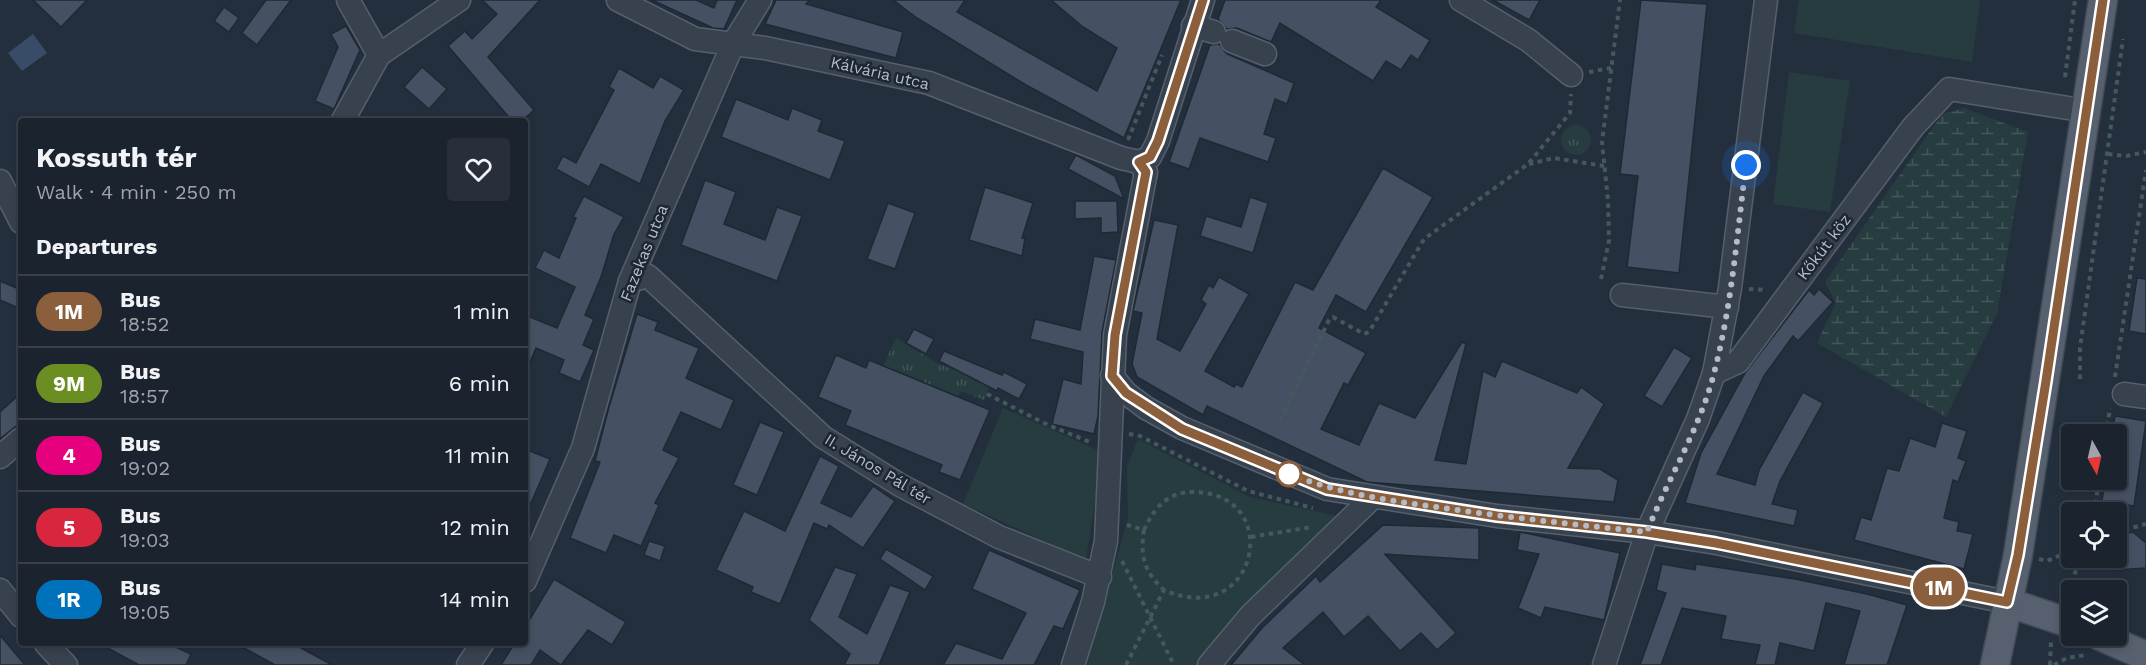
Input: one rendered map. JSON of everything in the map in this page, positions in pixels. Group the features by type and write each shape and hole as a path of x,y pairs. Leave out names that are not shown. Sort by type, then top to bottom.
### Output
{"main road":[{"path":"1995,665 2018,555 2103,0"},
{"path":"2007,602 2061,620"},
{"path":"2100,646 2146,656"}],"street":[{"path":"348,0 379,55"},
{"path":"344,118 379,55 459,0"},
{"name":"Kálvária utca","path":"618,0 695,39 765,48 929,83 1130,160"},
{"name":"Fazekas utca","path":"528,574 583,448 630,280 733,44 760,0"},
{"path":"1130,160 1150,157 1213,33 1203,0"},
{"path":"1461,0 1528,40 1571,75"},
{"path":"1604,665 1647,532 1698,419 1714,373 1726,307 1766,0"},
{"path":"1213,33 1265,54"},
{"name":"Kőkút köz","path":"1714,373 1738,362 1913,127 1948,88 2087,111"},
{"path":"1073,665 1100,577 1106,541 1115,335 1146,172 1130,160"},
{"path":"0,181 18,216"},
{"name":"II. János Pál tér","path":"630,280 648,276 823,437 900,485 999,537 1100,577"},
{"path":"1622,295 1726,307"},
{"path":"1112,376 1126,393 1146,408 1209,441 1327,489 1372,498 1497,516 1647,532 1728,545 2007,602"},
{"path":"0,457 18,442"},
{"path":"1209,665 1250,616 1372,498"},
{"path":"0,590 18,612"},
{"path":"48,646 66,665"},
{"path":"468,665 481,646"}],"path":[{"path":"1602,279 1609,241 1602,142 1620,0"},
{"path":"2080,379 2080,348 2124,32"},
{"path":"1280,421 1329,320 1333,317 1364,334 1370,332 1424,239 1528,164 1570,113 1571,75 1611,68"},
{"path":"1130,160 1153,75"},
{"path":"2108,154 2126,156 2146,152"},
{"path":"1528,164 1554,158 1604,166"},
{"path":"2111,424 2124,394 2146,170"},
{"path":"1743,289 1777,291"},
{"path":"987,393 1048,425 1111,440 1140,436 1248,491 1317,508"},
{"path":"1186,492 1218,495 1230,503 1247,524 1251,537 1247,567 1238,581 1226,591 1197,599 1180,597 1164,590 1153,580 1143,561 1144,530 1161,503 1186,492"},
{"path":"2127,529 2146,524"},
{"path":"1127,525 1144,530"},
{"path":"1106,541 1119,555 1174,665"},
{"path":"1126,665 1164,590"},
{"path":"2054,665 2093,646"}],"green space":[{"path":"1799,0 1980,0 1972,62 1794,33"},
{"path":"1789,72 1850,81 1830,212 1773,204"},
{"path":"1964,108 2028,132 1997,313 1946,417 1817,343 1836,303 1825,282 1942,114"},
{"path":"1576,125 1586,130 1591,140 1586,150 1576,155 1566,150 1561,140 1566,130"},
{"path":"896,338 937,363 990,385 984,400 961,391 958,397 883,366"},
{"path":"1003,408 1104,453 1086,560 963,504"},
{"path":"1138,439 1250,497 1338,516 1241,608 1197,665 1086,665 1128,518 1127,466"}],"water":[{"path":"33,34 47,53 22,71 8,53"}],"building":[{"path":"33,0 87,0 61,27"},
{"path":"266,0 291,0 257,45 242,33"},
{"path":"482,0 540,0 488,57 534,110 525,118 510,118 448,46 465,31 472,39 497,14"},
{"path":"652,0 696,0 714,8 717,0 737,0 724,29 713,28"},
{"path":"776,0 810,0 806,4 903,32 896,58 765,24"},
{"path":"893,0 965,0 957,12 1097,91 1117,48 1083,27 1051,0 1181,0 1124,138 1026,85 917,18"},
{"path":"1225,0 1381,0 1376,7 1430,40 1418,60 1411,55 1401,70 1386,61 1373,81 1280,23 1271,42 1237,28 1227,29 1218,19"},
{"path":"1493,0 1540,0 1529,20"},
{"path":"1641,0 1707,4 1679,273 1627,267 1638,176 1620,174"},
{"path":"224,7 239,18 229,32 214,21"},
{"path":"346,26 360,50 334,109 315,101 338,47 331,34"},
{"path":"1219,44 1227,54 1294,83 1287,104 1275,99 1264,134 1276,138 1268,162 1200,138 1189,169 1169,162 1210,45"},
{"path":"422,67 447,89 429,109 404,87"},
{"path":"619,68 653,88 660,76 684,90 665,121 640,184 601,164 589,187 556,169 563,156 576,163 614,90 609,87"},
{"path":"736,99 788,120 792,108 822,120 818,131 845,141 830,180 721,137"},
{"path":"1076,155 1115,176 1124,199 1068,169"},
{"path":"1383,168 1433,197 1366,312 1336,295 1319,328 1366,353 1348,385 1344,383 1321,429 1359,445 1379,403 1415,418 1462,342 1466,344 1435,460 1466,464 1483,371 1495,377 1502,361 1577,393 1581,387 1604,404 1568,468 1600,469 1618,480 1614,502 1367,482 1207,406 1203,415 1137,377 1132,364 1142,313 1133,311 1154,220 1178,225 1157,339 1180,351 1206,304 1201,300 1209,285 1213,288 1219,277 1249,294 1205,371 1234,387 1236,384 1242,387 1295,282 1313,290"},
{"path":"705,180 736,192 724,224 765,240 777,207 802,216 777,281 681,245"},
{"path":"985,187 1033,203 1022,238 1025,238 1022,256 969,240"},
{"path":"584,196 624,217 614,234 601,277 585,315 594,319 583,345 594,350 580,382 559,373 564,360 536,348 528,367 528,316 557,328 575,287 535,268 544,250 559,258 576,218 573,217"},
{"path":"1250,197 1268,203 1253,253 1200,236 1206,216 1241,227"},
{"path":"1075,201 1117,201 1118,232 1101,233 1101,218 1075,219"},
{"path":"888,203 915,213 895,269 867,259"},
{"path":"1094,256 1116,260 1102,332 1098,416 1094,434 1052,424 1063,379 1081,384 1083,352 1030,339 1035,319 1080,330"},
{"path":"2137,278 2146,279 2146,334 2129,331"},
{"path":"0,281 18,289 18,308 0,300"},
{"path":"1819,289 1833,302 1798,341 1793,336 1764,376 1717,474 1755,485 1759,470 1803,392 1823,403 1780,481 1772,504 1798,510 1794,526 1685,503 1701,453 1745,373 1809,290 1814,295"},
{"path":"637,314 658,322 655,330 699,348 686,378 734,400 721,430 681,412 663,450 679,458 655,503 659,505 641,546 614,535 606,553 570,538 600,462 595,461"},
{"path":"914,329 934,339 926,354 906,343"},
{"path":"1674,347 1692,358 1662,407 1644,396"},
{"path":"944,351 1002,375 1004,372 1027,384 1019,399 998,388 997,391 939,361"},
{"path":"836,355 866,368 869,360 990,410 960,480 939,472 942,465 845,425 851,411 818,397"},
{"path":"18,396 18,424 0,439 0,412"},
{"path":"2115,416 2146,421 2134,506 2127,505 2127,502 2102,501 2104,490 2127,490 2127,424 2114,424"},
{"path":"760,422 784,432 757,495 733,485"},
{"path":"1942,423 1967,431 1958,458 1966,461 1958,482 1953,480 1944,518 1959,522 1957,531 1973,534 1964,569 1854,540 1861,517 1871,520 1887,468 1899,471 1910,438 1935,447"},
{"path":"528,450 550,459 528,510"},
{"path":"820,456 839,466 821,503 851,517 873,486 895,501 863,548 829,525 827,529 814,523 780,604 751,592 753,587 716,570 744,511 785,531"},
{"path":"1383,525 1479,528 1479,560 1385,554 1456,633 1437,650 1421,633 1400,651 1368,616 1344,637 1323,612 1283,648 1305,665 1231,665 1262,628 1316,576 1320,582"},
{"path":"1520,532 1620,553 1604,620 1545,607 1541,618 1518,608 1539,554 1517,550"},
{"path":"2133,532 2146,543 2146,568 2116,570 2116,568 2127,568 2127,533"},
{"path":"649,541 665,546 660,561 644,555"},
{"path":"886,549 933,576 925,590 880,559"},
{"path":"989,550 1080,590 1063,629 1054,626 1034,665 943,665 956,643 1002,659 1026,613 972,589"},
{"path":"1662,564 1695,570 1696,564 1795,579 1907,605 1887,665 1844,665 1860,611 1826,603 1814,651 1780,643 1775,665 1755,665 1760,645 1721,639 1726,616 1682,608 1661,665 1640,665 1666,593 1656,590"},
{"path":"835,567 857,574 839,617 867,634 890,585 910,592 879,665 844,665 850,654 809,620"},
{"path":"554,579 626,622 612,645 588,630 561,665 540,650 531,665 501,665 513,646 528,646 528,618 530,619"},
{"path":"0,635 25,665 0,665"},
{"path":"104,646 173,646 191,654 186,665 139,665"},
{"path":"241,646 298,646 332,665 275,665"}],"bus line":[{"name":"1M","path":"1203,0 1158,141 1150,157 1139,162 1146,172 1115,335 1112,376 1126,393 1146,408 1182,429 1217,445 1327,489 1372,498 1497,516 1647,532 1716,543 2007,602 2018,555 2046,381 2103,0"}],"route":[{"path":"1289,474 1327,489 1372,498 1497,516 1647,532 1698,419 1714,373 1730,288 1746,165"}]}
